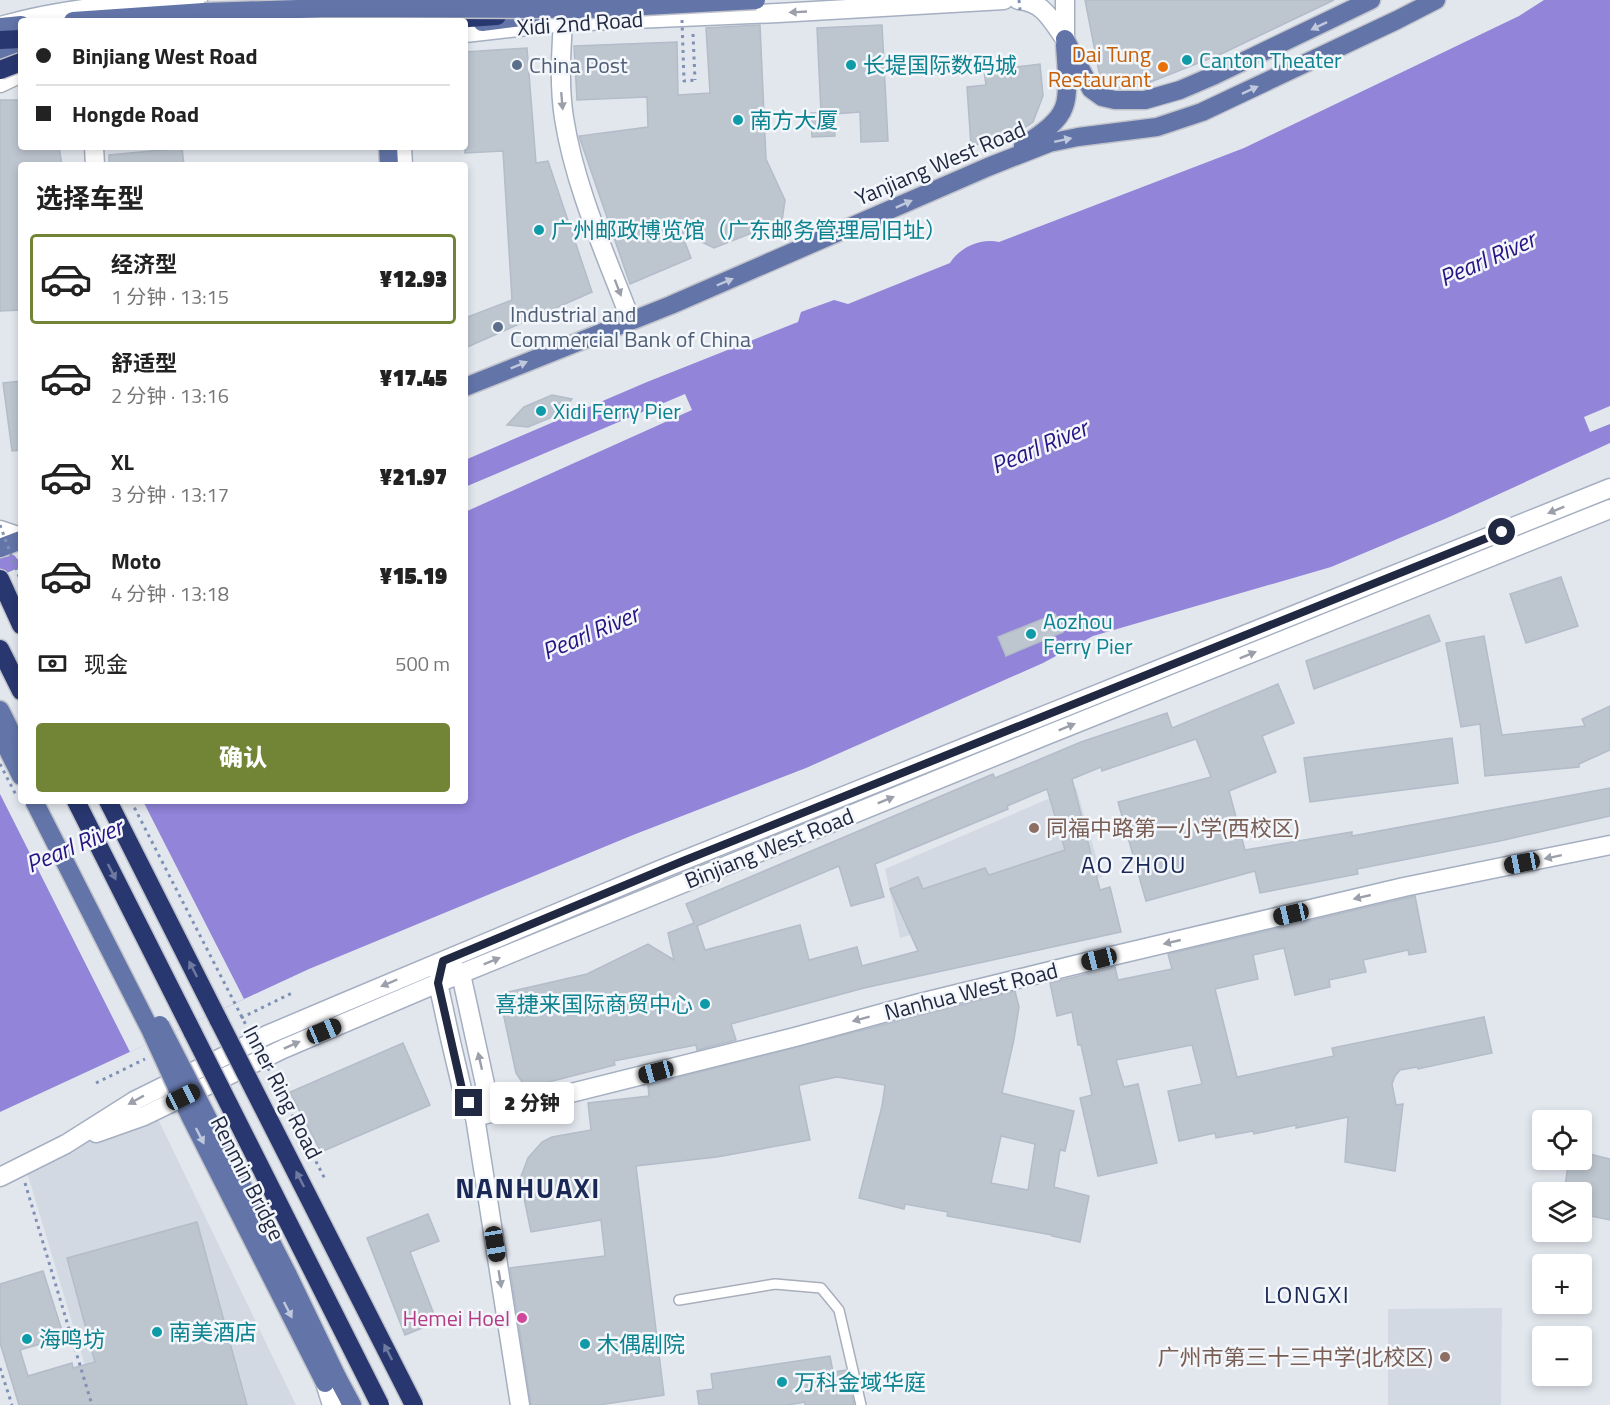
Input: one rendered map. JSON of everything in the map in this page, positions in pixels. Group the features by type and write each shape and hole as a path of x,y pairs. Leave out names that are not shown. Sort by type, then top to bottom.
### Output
{"highway":[{"path":"467,18 589,9"},
{"path":"0,40 18,39"},
{"path":"0,69 18,65"},
{"path":"0,579 18,618"},
{"path":"0,649 18,685"},
{"path":"78,804 380,1405"},
{"name":"Inner Ring Road","path":"110,804 414,1405"}],"main road":[{"path":"364,18 442,0"},
{"path":"29,18 111,4 589,9 756,0"},
{"name":"Xidi 2nd Road","path":"468,33 563,22 687,14 1004,0"},
{"path":"988,167 1041,134 1059,117 1065,107 1065,0"},
{"path":"1019,4 1037,4 1047,15 1065,39 1091,89 1102,97 1115,100 1145,100 1180,90 1215,75 1371,0"},
{"name":"Yanjiang West Road","path":"468,386 631,321 988,167 1049,143 1157,127 1194,115 1281,76 1436,0"},
{"path":"99,18 201,6"},
{"path":"468,24 589,9"},
{"path":"0,26 18,21"},
{"path":"563,22 561,95 570,143 596,230 631,321"},
{"path":"0,26 18,26"},
{"path":"0,55 18,54"},
{"path":"0,83 18,74"},
{"name":"Binjiang West Road","path":"0,1177 66,1144 134,1101 256,1040 694,856 1610,488"},
{"name":"Binjiang West Road","path":"66,1144 144,1116 283,1049 438,983 1047,735 1610,510"},
{"path":"0,530 18,537"},
{"path":"0,537 18,538"},
{"path":"0,548 18,539"},
{"path":"0,710 18,745"},
{"path":"0,734 18,770"},
{"name":"Renmin Bridge","path":"36,804 151,1031 190,1116 331,1380"},
{"name":"Renmin Bridge","path":"48,804 287,1273 331,1380"},
{"name":"Nanhua West Road","path":"475,1117 1099,959 1404,887 1610,845"},
{"path":"475,1117 484,1100 485,1084 461,974 443,961 438,983 462,1089 475,1117 520,1405"},
{"path":"331,1380 332,1405"},
{"path":"331,1380 339,1405"},
{"path":"331,1380 352,1405"},
{"path":"331,1380 357,1405"}],"lane":[{"path":"678,1300 775,1284 821,1288 840,1310 861,1405"}],"path":[{"path":"687,14 695,80 684,81 687,14"},
{"path":"0,525 18,574"},
{"path":"133,804 326,1181"},
{"path":"241,1018 294,992"},
{"path":"96,1083 147,1058"},
{"path":"21,1167 92,1405"},
{"path":"0,1368 12,1405"}],"shaded area":[{"name":"同福中路第一小学(西校区)","path":"1076,787 1102,877 900,938 885,869"},
{"path":"158,1119 296,1405 97,1405 26,1169 67,1149"},
{"name":"广州市第三十三中学(北校区)","path":"1502,1308 1501,1405 1388,1405 1388,1309"}],"water":[{"name":"Pearl River","path":"1544,0 1610,0 1610,443 1447,518 1331,567 1093,636 1043,663 806,768 633,835 309,969 0,1112 0,627 18,776 18,804 468,804 468,459 647,382 798,322 801,312 834,300 848,304 950,263 959,252 972,245 985,241 999,242 1244,148 1519,16"},
{"path":"14,555 18,560 18,568 0,576 0,558"}],"pier":[{"path":"685,394 692,410 468,511 468,486"},
{"path":"1610,406 1610,424 1590,432 1584,417"},
{"path":"18,621 18,804 145,804 244,999 130,1052 0,794 0,627"}],"building":[{"path":"1085,0 1334,0 1221,54 1133,89 1111,87 1099,72"},
{"path":"760,25 766,159 785,200 782,221 714,248 681,232 691,258 630,284 579,136 648,127 647,97 577,100 574,46 677,42 678,95 710,93 706,28"},
{"name":"长堤国际数码城","path":"882,25 888,141 861,142 860,112 834,114 835,136 812,137 811,113 821,113 817,28"},
{"path":"527,48 536,163 548,161 592,292 468,347 468,317 512,300 503,151 465,153 465,150 468,150 468,52"},
{"path":"1040,64 1043,96 1033,122 1004,138 971,146 967,87 986,85 984,71"},
{"path":"0,100 18,100 18,150 60,150 62,162 18,162 18,310 0,311"},
{"path":"182,150 184,162 109,162 109,155"},
{"path":"18,381 18,450 12,451 3,383"},
{"name":"Xidi Ferry Pier","path":"552,395 572,399 560,414 528,427 507,425 524,407"},
{"path":"1561,577 1578,626 1526,643 1510,594"},
{"name":"Aozhou Ferry Pier","path":"1055,614 1063,632 1006,656 998,637"},
{"path":"1429,615 1440,641 1314,689 1306,661"},
{"path":"1484,636 1502,735 1585,726 1582,719 1610,706 1610,750 1579,764 1579,767 1485,776 1480,724 1461,727 1446,643"},
{"path":"1278,684 1294,723 1262,736 1276,772 1229,791 1245,850 1352,832 1352,836 1610,788 1610,816 1500,841 1357,869 1358,874 1260,893 1255,871 1146,901 1118,802 1211,777 1196,739 1102,771 1101,767 1072,779 1100,890 1110,887 1121,932 864,988 731,1024 736,1040 697,1050 696,1045 614,1061 615,1065 526,1088 516,1073 499,994 587,974 648,944 674,960 668,933 694,923 686,904 993,774 995,778 1081,742 1167,713 1172,728","holes":["1047,789 1065,850 989,875 985,868 923,889 918,877 890,889 918,951 862,966 857,947 809,960 800,925 705,950 697,926 839,866 851,906 884,897 875,864 1008,809 1007,806"]},
{"path":"1452,738 1458,783 1310,802 1304,758"},
{"path":"1415,896 1426,952 1409,955 1408,950 1363,960 1366,972 1329,980 1330,987 1295,995 1284,948 1253,955 1258,979 1215,989 1237,1077 1334,1056 1332,1048 1484,1017 1492,1053 1418,1069 1417,1067 1400,1070 1395,1076 1392,1084 1396,1105 1403,1104 1395,1171 1345,1162 1348,1117 1254,1134 1253,1131 1216,1138 1215,1133 1179,1141 1168,1091 1202,1084 1192,1045 1116,1060 1124,1087 1138,1084 1157,1163 1098,1176 1080,1098 1092,1095 1081,1045 1078,1045 1072,1012 1057,1016 1050,983 1115,967 1118,980 1172,969 1168,954"},
{"path":"1015,991 1019,1007 1002,1093 1074,1111 1065,1151 1060,1150 1054,1187 1089,1196 1080,1242 947,1216 948,1212 905,1204 904,1209 859,1198 885,1085 837,1077 800,1085 810,1140 717,1157 636,1166 664,1395 599,1405 531,1405 510,1268 605,1256 601,1220 531,1232 520,1179 528,1158 542,1142 552,1137 591,1130 588,1103 649,1096 648,1085","holes":["1001,1136 1035,1144 1028,1190 991,1183"]},
{"path":"403,1043 430,1105 321,1152 290,1092"},
{"path":"1592,1155 1610,1159 1610,1220 1592,1216 1592,1182 1566,1182 1567,1170 1592,1170"},
{"path":"428,1214 439,1241 410,1252 437,1322 405,1335 367,1238"},
{"name":"南美酒店","path":"197,1222 247,1405 19,1405 0,1343 0,1284 43,1271 64,1337 20,1350 28,1376 72,1363 73,1368 95,1362 67,1258"},
{"name":"万科金域华庭","path":"830,1356 833,1372 846,1370 854,1405 805,1405 805,1402 788,1405 699,1405 697,1391 713,1389 711,1374"}],"place":[{"name":"Canton Theater","path":"1187,60"},
{"name":"China Post","path":"517,65"},
{"name":"长堤国际数码城","path":"851,65"},
{"name":"Dai Tung Restaurant","path":"1163,67"},
{"name":"南方大厦","path":"738,120"},
{"name":"广州邮政博览馆（广东邮务管理局旧址）","path":"539,230"},
{"name":"Industrial and Commercial Bank of China","path":"498,327"},
{"name":"Xidi Ferry Pier","path":"541,411"},
{"name":"Aozhou Ferry Pier","path":"1031,634"},
{"name":"同福中路第一小学(西校区)","path":"1034,828"},
{"name":"喜捷来国际商贸中心","path":"705,1004"},
{"name":"Hemei Hoel","path":"522,1318"},
{"name":"南美酒店","path":"157,1332"},
{"name":"海鸣坊","path":"27,1339"},
{"name":"木偶剧院","path":"585,1344"},
{"name":"广州市第三十三中学(北校区)","path":"1445,1357"},
{"name":"万科金域华庭","path":"782,1382"}],"district":[{"name":"AO ZHOU","path":"1134,864"},
{"name":"NANHUAXI","path":"528,1187"},
{"name":"LONGXI","path":"1307,1294"}],"route":[{"path":"469,1103 462,1089 438,983 443,961 833,800 1502,532"}]}
